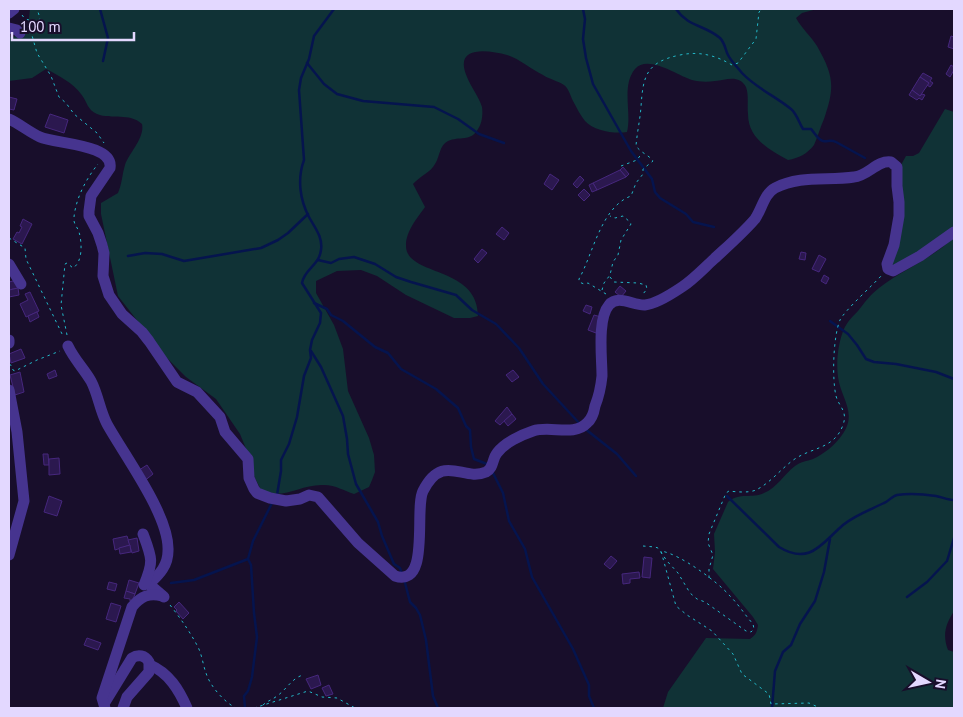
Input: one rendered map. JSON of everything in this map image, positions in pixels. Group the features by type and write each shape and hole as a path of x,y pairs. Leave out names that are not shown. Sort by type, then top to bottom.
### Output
{"street":[{"path":"9,13 14,9"},
{"path":"9,119 41,138 69,143 105,155 111,164 91,196 88,211 102,245 104,253 103,276 109,295 122,314 142,332 177,382 197,392 220,417 225,432 248,459 249,478 257,493 286,501 300,499 309,495 318,498 358,542 394,576 399,577 405,577 410,574 417,564 422,494 426,486 436,475 450,469 478,474 484,473 491,468 498,452 504,446 523,436 542,429 578,429 586,424 590,419 601,384 601,333 607,307 615,301 641,305 650,304 687,283 744,232 758,214 769,194 778,187 812,179 841,179 862,176 886,161 897,165 899,216 894,245 887,264 888,269 893,270 920,256 954,232"},
{"path":"9,264 20,284"},
{"path":"69,350 92,382 106,423 118,441 160,518 167,540 167,559 165,567 150,585 164,597"},
{"path":"9,390 17,432 24,500 9,555"},
{"path":"103,707 102,698 129,614 138,600 152,564 152,558 143,534"},
{"path":"138,600 151,594 164,597"},
{"path":"103,707 132,658 138,656 145,657 150,665 161,669 180,692 187,708"},
{"path":"123,708 127,697 149,672 150,665"}],"path":[{"path":"37,9 39,11 39,21 35,22 25,19 29,25 36,53 51,76 59,97 66,102 74,114 97,133 104,143 105,155 91,173 77,200 74,225 79,231 81,250 79,262 72,268 68,263 66,264 61,305 69,350"},
{"path":"615,301 588,283 579,282 579,279 589,259 593,244 609,215 621,200 632,196 636,183 646,165 652,163 652,158 642,153 636,146 641,93 648,72 652,66 674,56 697,53 718,58 732,65 738,62 756,39 759,12 762,9"},
{"path":"621,166 637,160 642,153"},
{"path":"609,215 615,218 623,216 631,224 621,240 618,255 611,267 611,280 614,282 638,283 648,287 646,292 630,302"},
{"path":"9,238 25,248 26,259 69,350"},
{"path":"709,579 709,569 713,555 708,543 709,534 726,493 756,490 794,459 820,448 838,437 844,422 843,410 836,398 833,376 836,336 841,319 888,269"},
{"path":"602,291 604,283 610,275"},
{"path":"9,365 15,371 37,360 67,349 69,350"},
{"path":"9,368 9,373"},
{"path":"643,546 655,547 661,552 683,560 705,574 730,596 753,624 754,629 751,632 746,631 705,602 697,599 690,593 678,573 666,561 661,552"},
{"path":"661,552 676,606 712,631 733,654 742,674 770,694 771,704 809,703 820,708"},
{"path":"164,597 187,628 199,650 206,676 221,695 236,708"},
{"path":"262,706 277,696 296,678 303,675"},
{"path":"254,708 308,691 322,697 337,698 356,708"}],"green space":[{"path":"30,9 817,9 802,13 796,18 815,42 823,56 830,74 831,90 828,108 814,145 809,151 788,160 761,142 752,130 749,122 746,87 740,80 698,81 686,78 663,67 647,64 641,65 635,69 629,83 627,132 616,133 599,129 589,124 585,121 564,85 516,59 507,55 482,51 468,55 465,59 464,67 482,107 480,124 472,136 445,143 433,167 413,184 425,207 410,229 406,245 409,255 417,262 442,273 467,288 475,300 478,316 454,318 406,295 377,276 361,270 337,271 316,281 316,293 334,325 343,349 348,391 369,438 374,455 375,472 369,487 354,494 328,485 316,485 287,493 271,494 262,492 254,476 240,434 216,399 186,377 165,356 118,296 101,214 101,203 118,193 125,165 141,135 142,124 132,118 97,114 89,108 74,86 46,69 32,78 9,81 9,37 20,35 24,32 28,25"},
{"path":"945,109 954,112 954,227 910,259 891,266 901,165 906,156 913,156 919,153"},
{"path":"954,237 954,611 947,625 945,639 948,650 954,652 954,708 663,708 668,692 706,638 750,639 757,631 758,625 753,617 713,569 715,552 714,534 728,502 737,497 755,496 769,491 795,466 821,455 839,439 849,420 849,413 837,371 839,346 845,326 876,290 936,252"}],"building":[{"path":"951,36 954,37 954,49 948,47"},
{"path":"951,65 954,67 954,70 950,77 946,74"},
{"path":"923,73 932,78 930,81 933,83 930,87 927,85 929,83 920,77"},
{"path":"920,77 929,83 920,96 912,90"},
{"path":"912,90 920,96 922,94 925,95 922,100 919,98 917,100 909,95"},
{"path":"9,97 17,99 14,110 9,109"},
{"path":"50,114 68,120 64,133 45,127"},
{"path":"623,167 629,174 626,177 620,170"},
{"path":"620,170 626,177 597,190 593,183"},
{"path":"550,174 559,180 552,190 544,184"},
{"path":"580,176 584,180 577,188 573,184"},
{"path":"593,183 597,190 592,192 589,185"},
{"path":"584,189 590,195 584,201 578,195"},
{"path":"23,219 32,224 22,244 13,239 22,227 20,226"},
{"path":"502,227 509,233 504,240 496,234"},
{"path":"482,249 487,253 478,263 474,259"},
{"path":"801,252 806,253 805,260 799,259"},
{"path":"819,255 826,259 819,272 812,269"},
{"path":"824,275 829,278 826,284 821,281"},
{"path":"17,280 18,288 9,290 9,282"},
{"path":"620,286 626,291 621,297 615,292"},
{"path":"18,288 19,295 9,297 9,290"},
{"path":"30,292 39,311 26,317 20,304 28,300 25,294"},
{"path":"586,305 592,307 590,314 583,311"},
{"path":"37,312 39,317 30,322 28,316"},
{"path":"594,315 601,317 596,333 588,330"},
{"path":"21,349 25,358 11,363 9,354"},
{"path":"55,370 57,376 49,379 47,374"},
{"path":"513,370 519,377 512,382 506,375"},
{"path":"20,372 24,392 15,395 10,375"},
{"path":"507,407 512,414 500,425 495,421"},
{"path":"512,414 516,419 508,426 504,421"},
{"path":"43,454 48,454 49,465 44,465"},
{"path":"59,458 60,474 49,475 49,459"},
{"path":"147,465 153,474 143,482 136,472"},
{"path":"49,496 62,501 57,516 44,512"},
{"path":"127,536 130,545 115,550 113,539"},
{"path":"137,538 139,551 132,553 128,540"},
{"path":"130,545 131,552 120,554 119,548"},
{"path":"611,556 617,561 610,569 604,564"},
{"path":"644,557 652,558 650,578 642,577"},
{"path":"639,572 640,578 630,579 630,583 623,584 622,574"},
{"path":"129,580 139,583 135,594 126,591"},
{"path":"109,582 117,584 115,591 107,589"},
{"path":"126,591 135,594 132,602 130,599 124,598"},
{"path":"179,602 189,613 183,619 174,607"},
{"path":"111,603 121,606 116,622 106,619"},
{"path":"87,638 101,643 98,650 84,645"},
{"path":"318,675 321,685 311,689 306,679"},
{"path":"329,685 333,694 326,696 322,688"}],"waterway":[{"path":"100,9 108,38 103,61"},
{"path":"277,495 281,460 289,444 297,417 304,376 311,358 312,340 320,323 321,313 302,283 303,278 320,255 321,241 306,210 300,189 304,160 299,90 314,36 334,9"},
{"path":"583,9 585,19 583,39 593,84 631,151 652,179 655,192 660,198 686,214 693,222 714,227"},
{"path":"676,9 691,23 720,38 729,57 742,73 753,83 791,109 803,129 811,129 821,140 834,141 865,158"},
{"path":"307,63 324,84 337,94 363,101 434,107 458,119 479,134 504,143"},
{"path":"128,256 145,253 162,254 184,261 261,248 288,233 308,214"},
{"path":"318,260 331,263 339,259 354,257 375,264 396,277 456,295 472,310 496,324 519,348 543,384 580,424"},
{"path":"314,303 327,309 331,315 343,321 375,347 388,353 401,369 436,389 458,408 466,426 470,430 474,459 487,464"},
{"path":"830,321 848,334 866,359 936,372 954,379"},
{"path":"311,351 321,367 343,416 348,454 356,484 378,522 394,564 400,568 402,574"},
{"path":"584,428 617,454 636,476"},
{"path":"492,471 503,493 509,521 525,549 532,577 573,649 589,685 589,696 594,708"},
{"path":"727,496 779,547 799,554 815,550 848,521 895,496 921,494 954,500"},
{"path":"245,708 244,696 248,691 252,677 257,637 251,565 248,559 253,541 273,501"},
{"path":"907,597 927,582 947,561 954,538"},
{"path":"772,708 775,671 783,652 791,645 800,624 815,601 824,572 830,539"},
{"path":"171,583 194,580 248,559"},
{"path":"404,579 410,602 420,615 426,640 433,696 438,708"}]}
